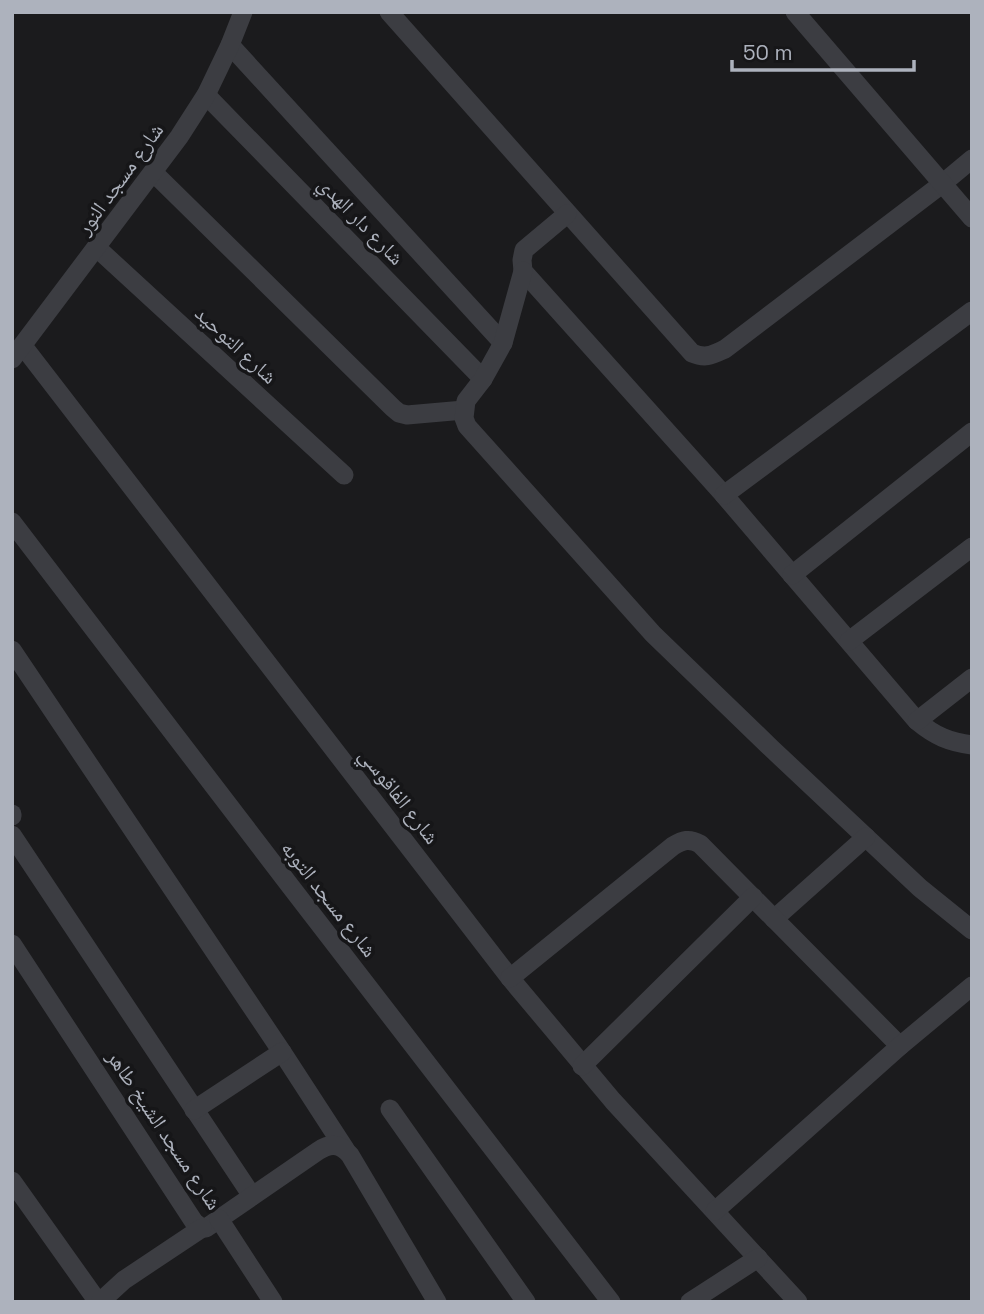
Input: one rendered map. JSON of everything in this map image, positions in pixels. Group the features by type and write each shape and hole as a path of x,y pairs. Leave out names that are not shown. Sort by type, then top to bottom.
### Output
{"street":[{"name":"شارع مسجد النور","path":"18,352 180,137 206,95 243,12"},
{"path":"390,12 692,353 702,357 724,349 972,159"},
{"path":"795,12 972,218"},
{"path":"230,45 503,343"},
{"name":"شارع دار الهدي","path":"206,95 483,379"},
{"path":"154,173 399,413 414,415 464,410"},
{"path":"567,214 524,250 523,271 503,343 483,379 466,401 464,418 467,426 653,634 920,888 972,930"},
{"name":"شارع التوحيد","path":"97,248 344,475"},
{"path":"523,271 724,495 917,721 930,732 952,742 972,745"},
{"path":"724,495 972,310"},
{"name":"شارع الفاقوسي","path":"18,352 582,1066 798,1302"},
{"path":"792,575 972,432"},
{"name":"شارع مسجد التوبه","path":"12,522 611,1302"},
{"path":"849,641 972,547"},
{"path":"12,650 350,1154 437,1302"},
{"path":"917,721 972,678"},
{"path":"12,835 252,1196"},
{"path":"774,919 866,837"},
{"path":"510,978 673,846 684,840 693,840 700,844 900,1046"},
{"path":"582,1066 753,897"},
{"name":"شارع مسجد الشيخ طاهر","path":"12,944 194,1222 211,1224 324,1147 338,1145 345,1149"},
{"path":"715,1210 972,986"},
{"path":"194,1110 282,1052"},
{"path":"390,1109 526,1302"},
{"path":"12,1181 99,1302 124,1280 211,1224 273,1302"},
{"path":"690,1302 758,1258"}]}
